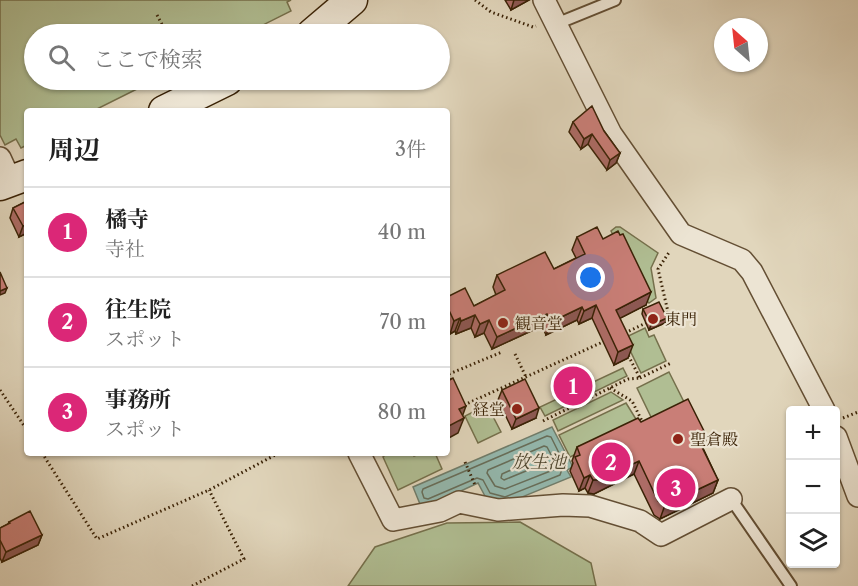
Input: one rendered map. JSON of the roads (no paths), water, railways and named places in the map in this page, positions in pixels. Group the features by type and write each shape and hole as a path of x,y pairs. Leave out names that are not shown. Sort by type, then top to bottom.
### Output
{"main road":[{"path":"324,24 352,0"},
{"path":"179,108 203,103 217,90"}],"street":[{"path":"544,0 611,134 681,234 742,260 752,272 821,406"},
{"path":"840,448 858,496"},
{"path":"361,456 393,520 440,511 459,502 498,510 563,505 590,506 640,521 661,535 731,499"}],"lane":[{"path":"556,24 615,0"},
{"path":"731,499 791,586"}],"water":[{"name":"放生池","path":"552,427 573,467 567,470 571,477 505,504 486,498 478,483 422,509 413,487"}],"place":[{"name":"東門","path":"653,319"},
{"name":"観音堂","path":"503,323"},
{"name":"橘寺","path":"573,386"},
{"name":"経堂","path":"517,409"},
{"name":"聖倉殿","path":"678,439"},
{"name":"往生院","path":"611,462"},
{"name":"事務所","path":"676,488"}]}
